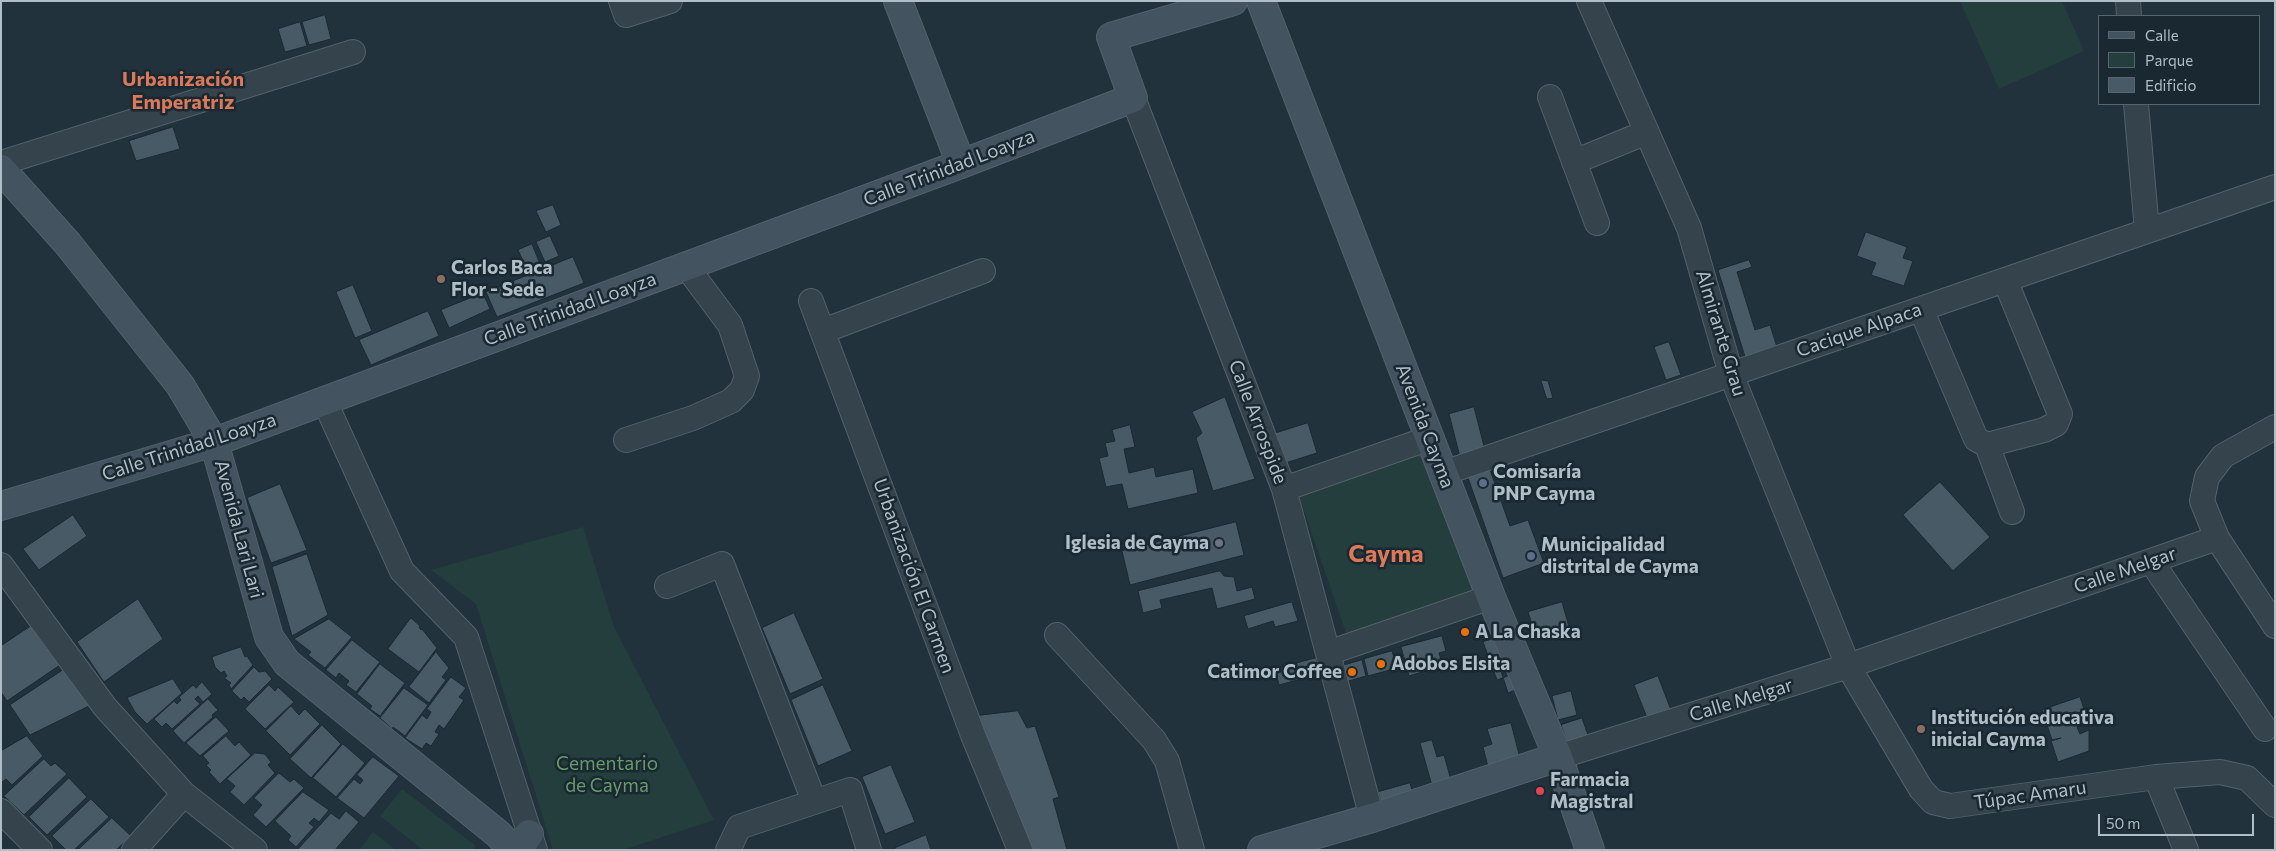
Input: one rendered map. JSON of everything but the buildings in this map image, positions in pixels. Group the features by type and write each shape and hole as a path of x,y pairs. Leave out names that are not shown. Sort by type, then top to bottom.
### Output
{"street":[{"path":"623,8 670,1"},
{"path":"898,1 960,164"},
{"name":"Calle Arrospide","path":"1233,1 1112,37 1133,98 1284,489 1372,818"},
{"name":"Avenida Cayma","path":"1261,1 1491,597 1558,757 1590,850"},
{"name":"Almirante Grau","path":"1589,1 1689,228 1731,374 1848,666"},
{"path":"2128,1 2129,15"},
{"path":"1,163 353,52"},
{"path":"1550,97 1597,223"},
{"name":"Calle Trinidad Loayza","path":"1,506 214,442 1133,98"},
{"path":"2136,105 2147,232"},
{"path":"1574,162 1647,132"},
{"name":"Avenida Lari Lari","path":"1,168 68,244 180,385 214,442 269,637 287,663 520,844"},
{"name":"Cacique Alpaca","path":"1444,473 2275,187"},
{"path":"626,440 693,418 731,401 742,390 747,376 730,324 686,266"},
{"path":"823,331 983,271"},
{"path":"1921,309 1976,439 1988,445 2044,430 2056,424 2060,414 2005,280"},
{"name":"Urbanización El Carmen","path":"812,300 973,735 1020,850"},
{"path":"324,400 402,571 466,637 520,844"},
{"path":"2275,428 2223,456 2207,477 2202,501 2216,538 2275,626"},
{"path":"1284,489 1430,438"},
{"path":"1988,445 2012,512"},
{"name":"Calle Melgar","path":"1262,850 1372,818 1558,757 1848,666 2216,538"},
{"path":"2151,561 2265,729"},
{"path":"667,586 722,564 814,801"},
{"path":"1,565 106,707 184,794 255,850"},
{"path":"1328,653 1491,597"},
{"path":"1057,635 1154,740 1166,760 1192,850"},
{"name":"Túpac Amaru","path":"1848,666 1921,789 1933,802 1950,806 2156,777 2220,772 2247,778 2275,805"},
{"path":"2156,777 2186,850"},
{"path":"728,850 739,827 850,790 869,850"},
{"path":"134,850 184,794"},
{"path":"1,811 40,850"}],"green space":[{"path":"1960,1 2062,1 2084,51 1999,89"},
{"path":"1426,452 1474,592 1347,636 1299,496"},
{"name":"Cementario de Cayma","path":"583,527 614,627 714,820 623,850 553,850 476,604 431,570"},
{"path":"402,789 476,846 474,850 423,850 380,816"},
{"path":"373,832 396,850 359,850"}],"place":[{"name":"Carlos Baca Flor - Sede","path":"441,279"},
{"name":"Comisaría PNP Cayma","path":"1483,483"},
{"name":"Iglesia de Cayma","path":"1219,543"},
{"name":"Municipalidad distrital de Cayma","path":"1531,556"},
{"name":"A La Chaska","path":"1465,632"},
{"name":"Adobos Elsita","path":"1381,664"},
{"name":"Catimor Coffee","path":"1352,672"},
{"name":"Institución educativa inicial Cayma","path":"1921,729"},
{"name":"Farmacia Magistral","path":"1540,791"}],"district":[{"name":"Urbanización Emperatriz","path":"183,90"},
{"name":"Cayma","path":"1386,554"}]}
